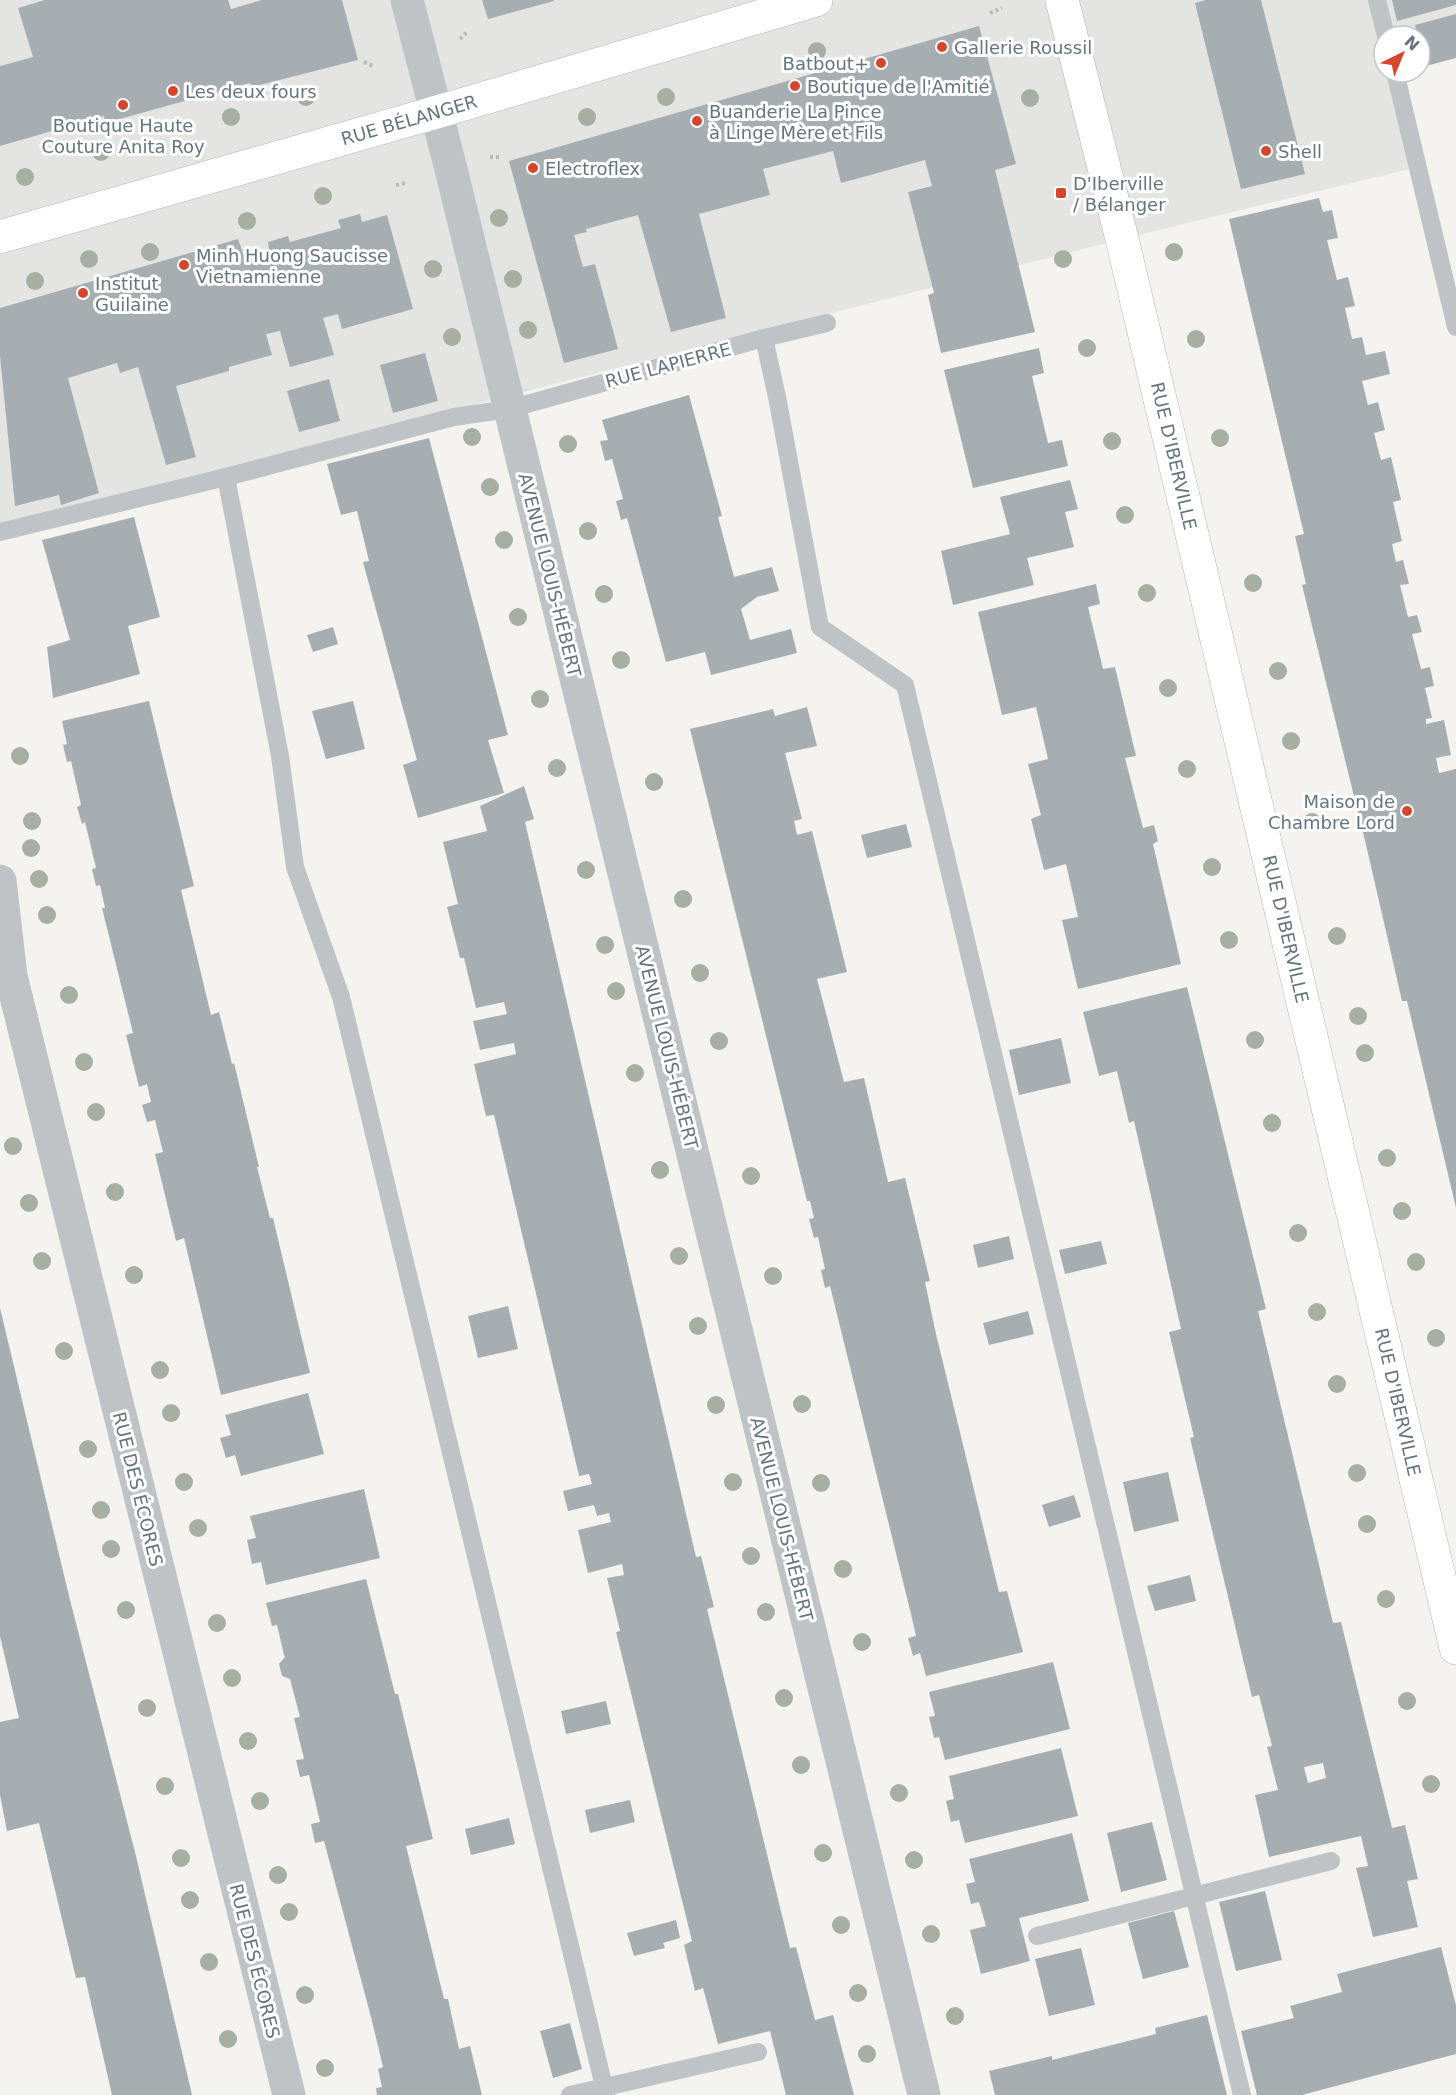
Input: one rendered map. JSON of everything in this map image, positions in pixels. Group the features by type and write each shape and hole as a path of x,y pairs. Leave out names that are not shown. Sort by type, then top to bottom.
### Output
{"main road":[{"name":"RUE BÉLANGER","path":"0,237 816,0"},
{"name":"RUE D'IBERVILLE","path":"1062,0 1122,239 1456,1648"}],"street":[{"name":"AVENUE LOUIS-HÉBERT","path":"407,0 924,2095"},
{"name":"RUE DES ÉCORES","path":"0,881 6,978 289,2095"}],"lane":[{"path":"1377,0 1383,24"},
{"path":"1398,84 1456,327"},
{"name":"RUE LAPIERRE","path":"0,532 226,477 454,417 509,409 764,338 827,323"},
{"path":"764,338 820,627 905,685 1242,2095"},
{"path":"226,477 280,756 295,867 341,997 605,2091"},
{"path":"1037,1936 1331,1861"},
{"path":"570,2095 605,2091 758,2052"}],"path":[{"path":"990,13 1002,8"},
{"path":"459,40 468,31"},
{"path":"364,62 373,66"},
{"path":"489,157 501,157"},
{"path":"396,185 406,183"}],"shaded area":[{"path":"0,0 1456,0 1456,27 1432,34 1432,24 1372,24 1372,84 1398,84 1418,167 1122,239 0,526"}],"building":[{"path":"45,0 228,0 231,9 262,0 342,0 358,60 252,87 250,83 105,123 104,116 0,146 0,66 33,57 18,8"},
{"path":"482,0 554,0 554,1 488,19"},
{"name":"Shell","path":"1206,0 1261,0 1305,174 1241,189 1195,3"},
{"path":"1392,0 1456,0 1456,5 1397,21"},
{"path":"1456,14 1456,58 1432,64 1432,24 1419,24"},
{"path":"979,26 1016,164 995,170 1035,332 941,353 928,295 934,293 908,192 932,186 925,160 841,183 833,151 763,169 770,195 699,214 726,318 671,332 638,215 586,229 587,232 574,235 583,267 595,264 618,349 564,363 509,161"},
{"path":"1319,198 1323,212 1332,210 1338,238 1327,240 1337,280 1348,277 1355,306 1345,308 1352,339 1362,337 1366,355 1385,351 1390,374 1362,381 1368,405 1378,402 1385,430 1374,433 1381,460 1391,457 1401,500 1393,502 1402,541 1392,544 1396,562 1403,560 1409,584 1400,585 1408,617 1417,615 1422,632 1412,634 1421,669 1430,667 1434,686 1425,688 1432,718 1426,719 1426,724 1444,720 1451,755 1436,758 1439,773 1456,769 1456,1208 1407,1001 1402,1001 1302,585 1306,584 1295,536 1304,534 1229,219"},
{"path":"360,214 362,222 387,215 413,309 342,329 338,314 323,318 334,355 290,367 280,331 266,334 272,355 229,367 229,371 176,386 196,457 166,465 138,367 120,373 117,363 68,378 99,493 61,505 59,495 15,506 0,356 0,308 238,239 244,256 269,249 268,242 288,236 290,242 341,228 338,220"},
{"path":"1039,348 1044,373 1032,376 1048,443 1062,440 1068,466 973,488 944,370"},
{"path":"425,353 438,401 393,413 380,365"},
{"path":"329,379 340,421 299,432 287,391"},
{"path":"689,395 722,516 718,517 734,577 772,567 779,591 757,597 741,609 750,640 791,629 797,653 711,675 705,652 666,662 627,518 621,520 616,501 623,499 612,459 605,461 600,441 608,440 602,420"},
{"path":"429,438 508,735 488,740 504,793 418,818 403,765 417,760 363,562 369,561 357,511 341,515 327,464"},
{"path":"1070,480 1078,509 1065,512 1074,547 1027,558 1034,585 953,605 941,551 1010,534 1000,497"},
{"path":"134,517 160,617 128,626 140,674 53,698 47,647 70,640 42,540"},
{"path":"1096,584 1100,604 1088,607 1103,669 1115,667 1136,756 1125,758 1143,828 1154,825 1158,841 1153,844 1181,964 1078,989 1062,920 1078,917 1066,864 1044,870 1031,819 1041,815 1028,764 1048,759 1036,707 1002,715 978,612"},
{"path":"333,627 338,644 313,652 307,635"},
{"path":"149,701 194,886 181,890 211,1015 219,1012 232,1064 234,1063 259,1167 257,1167 270,1218 273,1218 310,1373 221,1395 184,1238 176,1241 155,1154 163,1152 155,1120 147,1122 142,1105 151,1102 147,1084 139,1087 126,1035 133,1033 102,908 105,908 100,885 96,886 92,869 96,868 85,822 82,824 77,807 81,805 71,761 67,762 63,745 67,744 62,721"},
{"path":"353,701 365,749 326,759 312,711"},
{"path":"807,707 817,746 785,753 802,819 794,821 797,835 812,831 847,972 817,979 844,1082 864,1078 888,1182 905,1178 930,1281 925,1282 936,1334 999,1592 1007,1591 1023,1652 926,1676 920,1653 913,1656 908,1638 916,1636 911,1614 830,1286 825,1288 821,1270 825,1269 818,1237 814,1238 809,1219 814,1218 810,1201 807,1201 690,729 773,709 775,716"},
{"path":"524,786 534,819 525,822 696,1557 701,1556 714,1607 707,1609 790,1948 796,1947 815,2020 833,2015 854,2095 786,2095 770,2031 718,2044 703,1988 695,1991 684,1945 692,1941 616,1632 620,1631 607,1578 624,1575 622,1564 588,1573 578,1530 611,1522 609,1513 597,1516 594,1505 568,1511 563,1491 592,1484 589,1474 579,1476 494,1115 486,1116 474,1064 516,1054 514,1043 480,1050 473,1021 507,1014 504,1002 476,1008 464,958 460,958 447,907 458,904 443,842 487,831 480,806"},
{"path":"906,824 912,847 867,858 861,835"},
{"path":"1187,987 1266,1309 1258,1311 1333,1623 1341,1622 1392,1828 1405,1825 1418,1879 1407,1881 1418,1927 1373,1937 1356,1868 1368,1866 1361,1836 1269,1857 1255,1795 1278,1790 1267,1747 1272,1746 1259,1695 1252,1697 1190,1438 1194,1437 1169,1332 1181,1329 1134,1121 1129,1123 1117,1071 1099,1076 1083,1012","holes":["1323,1763 1326,1778 1308,1783 1304,1767"]},
{"path":"1061,1038 1071,1083 1019,1095 1009,1050"},
{"path":"1009,1236 1014,1259 978,1268 973,1245"},
{"path":"1101,1241 1107,1264 1065,1274 1059,1250"},
{"path":"508,1306 518,1349 478,1358 468,1316"},
{"path":"0,1308 69,1596 136,1856 192,2095 112,2095 85,1977 76,1978 39,1823 7,1831 0,1795 0,1722 19,1718 0,1636"},
{"path":"1028,1311 1034,1334 989,1345 983,1323"},
{"path":"308,1393 324,1454 241,1476 235,1455 226,1458 220,1438 231,1435 225,1415"},
{"path":"1168,1472 1179,1521 1134,1532 1123,1482"},
{"path":"364,1489 380,1558 266,1585 261,1562 252,1564 247,1540 256,1538 250,1516"},
{"path":"1074,1495 1081,1517 1049,1527 1042,1505"},
{"path":"1190,1575 1196,1601 1155,1611 1147,1586"},
{"path":"366,1579 395,1694 398,1694 433,1839 406,1846 444,1999 448,1999 459,2049 470,2046 482,2095 377,2095 376,2088 382,2087 378,2069 383,2067 371,2017 324,1841 315,1843 311,1824 320,1822 309,1775 300,1777 296,1760 304,1759 294,1718 300,1717 290,1679 282,1676 279,1664 285,1657 277,1625 272,1626 266,1603"},
{"path":"1053,1662 1070,1729 945,1760 939,1737 934,1738 929,1717 935,1716 929,1692"},
{"path":"606,1701 611,1724 566,1734 561,1711"},
{"path":"1061,1748 1078,1816 965,1843 959,1820 951,1822 946,1801 954,1799 949,1776"},
{"path":"630,1800 635,1822 590,1833 585,1810"},
{"path":"509,1818 515,1844 471,1855 465,1829"},
{"path":"1152,1822 1167,1880 1121,1892 1107,1833"},
{"path":"1072,1833 1089,1901 1019,1918 1030,1961 981,1974 970,1930 986,1926 979,1902 971,1904 966,1884 975,1882 969,1859"},
{"path":"1265,1891 1282,1960 1236,1971 1219,1902"},
{"path":"1174,1911 1189,1967 1143,1979 1128,1923"},
{"path":"676,1920 680,1938 663,1943 665,1948 634,1956 627,1933"},
{"path":"1441,1947 1456,2005 1456,2054 1302,2095 1257,2095 1241,2031 1294,2018 1290,2006 1342,1992 1337,1974"},
{"path":"1081,1948 1095,2005 1049,2016 1035,1959"},
{"path":"1207,2015 1227,2095 995,2095 989,2071 1052,2056 1052,2060 1156,2034 1155,2028"},
{"path":"570,2023 582,2069 553,2078 540,2031"}],"place":[{"name":"Gallerie Roussil","path":"942,47"},
{"name":"Batbout+","path":"881,63"},
{"name":"Boutique de l'Amitié","path":"795,86"},
{"name":"Les deux fours","path":"173,91"},
{"name":"Boutique Haute Couture Anita Roy","path":"123,105"},
{"name":"Buanderie La Pince à Linge Mère et Fils","path":"697,121"},
{"name":"Shell","path":"1266,151"},
{"name":"Electroflex","path":"533,168"},
{"name":"D'Iberville / Bélanger","path":"1061,193"},
{"name":"Minh Huong Saucisse Vietnamienne","path":"184,265"},
{"name":"Institut Guilaine","path":"83,293"},
{"name":"Maison de Chambre Lord","path":"1407,811"}]}
